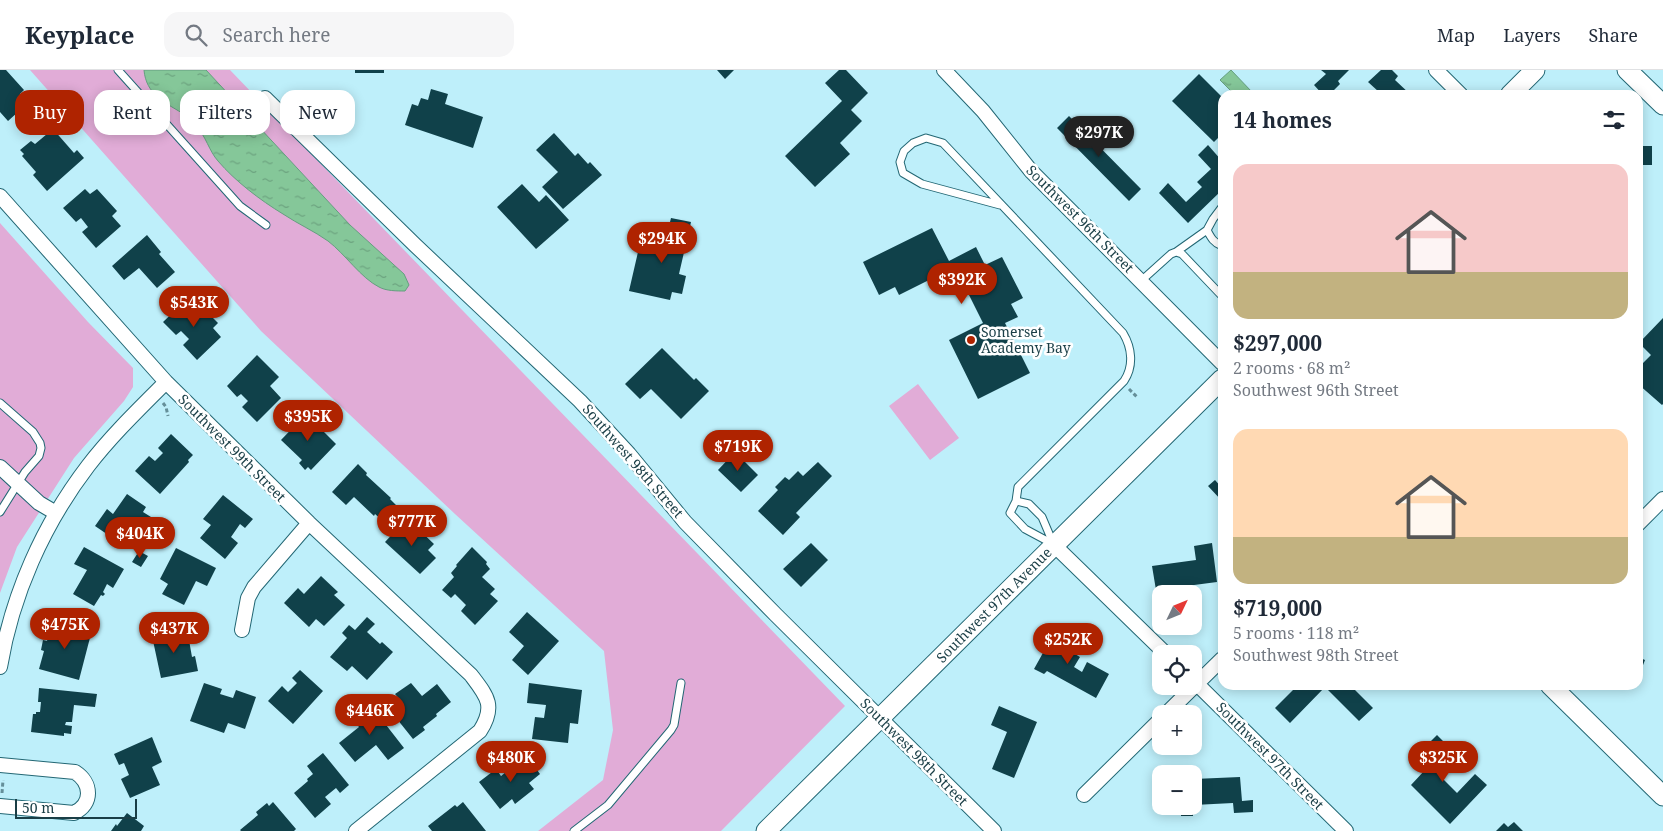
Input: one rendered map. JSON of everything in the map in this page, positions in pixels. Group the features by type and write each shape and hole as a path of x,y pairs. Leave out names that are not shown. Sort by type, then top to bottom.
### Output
{"street":[{"name":"Southwest 96th Street","path":"944,70 983,111 1031,171 1218,359"},
{"path":"1436,70 1456,90"},
{"path":"1515,90 1535,70"},
{"path":"1628,70 1663,105"},
{"name":"Southwest 98th Street","path":"270,102 415,245 580,401 628,454 685,522 994,831"},
{"name":"Southwest 99th Street","path":"0,196 166,382 308,523 422,628 479,685 487,700 489,712 488,718 480,731 356,831"},
{"path":"0,668 16,599 34,556 56,513 89,465 166,382"},
{"name":"Southwest 97th Avenue","path":"766,831 1218,384"},
{"path":"0,467 39,503 56,513"},
{"path":"1643,519 1663,499"},
{"path":"242,630 248,598 254,587 308,523"},
{"path":"1054,545 1157,645"},
{"path":"1202,677 1218,663"},
{"name":"Southwest 97th Street","path":"1202,690 1346,831"},
{"path":"1555,690 1663,796"},
{"path":"1174,705 1184,695"},
{"path":"1084,795 1152,728"},
{"path":"1,801 74,813 85,804 88,790 83,779 75,772 2,771"}],"lane":[{"path":"118,70 131,87 240,206 266,225"},
{"path":"1000,205 922,184 903,173 900,162 904,151 912,143 926,138 943,143 1123,333 1130,354 1129,370 1124,381 1022,482 1016,493 1016,501 1010,513 1014,519 1024,529 1054,545"},
{"path":"1141,281 1173,253 1207,230 1218,212"},
{"path":"1207,230 1210,238 1218,245"},
{"path":"1173,253 1182,254 1218,292"},
{"path":"0,403 33,432 41,448 39,456 17,484 0,512"},
{"path":"1016,501 1029,504 1042,517 1054,545"},
{"path":"574,831 608,805 671,730 674,725 681,683"}],"path":[{"path":"1129,389 1137,397"},
{"path":"166,407 168,416"},
{"path":"1,801 2,771"}],"shaded area":[{"path":"30,70 230,70 249,90 180,90 180,135 270,135 270,111 280,122 280,135 293,135 845,706 721,831 538,831 603,780 613,730 604,651 261,331 84,131 84,90 48,90"},
{"path":"0,223 88,322 133,368 133,387 124,401 74,458 17,547 0,593"},
{"path":"918,384 959,438 930,460 889,406"}],"water":[{"path":"144,70 206,70 225,90 180,90 180,112 170,105 170,90 151,90 145,78"},
{"path":"1231,70 1250,90 1230,90 1220,80"},
{"path":"203,135 266,135 350,225 404,274 409,285 405,291 385,289 372,283 328,241 274,209 240,183 215,157"}],"building":[{"path":"0,70 6,70 24,90 15,90 15,115 8,121 0,112"},
{"path":"355,70 384,70 384,73 355,73"},
{"path":"717,70 734,70 725,79"},
{"path":"839,70 846,70 868,93 851,110 862,121 840,143 850,154 815,187 785,156 842,101 825,83"},
{"path":"1321,70 1349,70 1338,81 1340,84 1334,90 1318,90 1314,85 1326,74"},
{"path":"1381,70 1392,70 1398,76 1395,80 1406,90 1377,90 1368,82"},
{"path":"1199,74 1218,93 1218,138 1214,142 1172,101"},
{"path":"431,89 448,94 445,104 483,117 473,148 405,125 412,104 418,106 421,98 428,100"},
{"path":"1069,116 1141,189 1129,201 1057,128"},
{"path":"554,133 575,156 578,153 602,175 563,209 542,187 558,172 536,150"},
{"path":"46,135 58,135 74,153 77,150 84,158 47,191 33,175 36,172 22,156 24,154 20,150 31,141 35,144"},
{"path":"1208,145 1218,156 1218,194 1188,223 1159,193 1168,183 1186,202 1202,187 1197,182 1211,169 1198,155"},
{"path":"1643,146 1652,146 1652,165 1643,165"},
{"path":"522,184 539,202 546,195 569,220 536,249 497,207"},
{"path":"85,189 90,194 97,189 117,211 112,216 121,226 96,248 82,232 88,227 81,218 76,222 63,208"},
{"path":"671,218 691,222 679,274 686,276 682,294 672,292 670,300 629,291 638,252 649,254 653,235 666,238"},
{"path":"932,228 949,261 976,247 985,265 1002,257 1023,298 1011,304 1018,317 1005,323 1030,373 978,399 949,340 983,323 955,267 899,295 895,287 879,295 863,262"},
{"path":"147,235 161,252 159,254 175,272 157,288 139,268 124,280 112,266"},
{"path":"185,301 190,306 196,301 218,323 213,328 221,337 197,360 183,345 189,339 181,331 176,335 163,322"},
{"path":"1663,318 1662,405 1643,388 1643,363 1651,355 1643,347 1643,339"},
{"path":"662,348 694,380 696,378 709,391 681,419 651,389 640,399 625,384"},
{"path":"257,355 279,377 270,386 281,398 257,422 242,407 248,401 241,394 237,397 227,386"},
{"path":"306,414 336,444 311,470 308,467 305,470 299,463 302,460 281,440"},
{"path":"171,434 193,455 160,494 135,471 149,456 155,461 163,453 158,448"},
{"path":"735,452 758,475 741,492 718,470"},
{"path":"818,462 832,476 796,513 800,517 783,535 758,511 778,490 775,487 785,477 789,480 798,471 803,476"},
{"path":"358,464 367,473 366,475 397,506 383,521 375,514 374,516 354,497 346,505 332,492"},
{"path":"1215,480 1218,483 1218,497 1208,486"},
{"path":"127,494 146,507 143,512 151,517 138,537 131,533 123,545 95,526 107,509 113,514"},
{"path":"223,495 253,519 245,528 240,524 231,537 238,543 225,559 200,538 211,525 203,519"},
{"path":"403,523 409,529 413,524 434,544 428,550 436,558 420,574 385,542"},
{"path":"811,543 828,560 801,587 783,569"},
{"path":"1212,543 1217,582 1194,585 1155,585 1152,566 1196,560 1194,546"},
{"path":"84,547 124,569 113,588 107,584 103,592 105,594 101,595 94,606 73,594 87,570 74,564"},
{"path":"472,547 487,562 486,564 490,569 482,577 495,589 490,594 498,601 475,625 461,611 466,605 455,594 451,598 442,590 454,577 451,573 456,565"},
{"path":"176,548 216,568 207,586 196,581 184,605 162,594 168,584 160,579"},
{"path":"139,551 148,556 141,567 132,562"},
{"path":"321,576 338,592 334,595 345,605 324,626 316,619 309,627 284,603 298,588 304,594"},
{"path":"527,612 559,641 528,675 512,660 524,646 509,632"},
{"path":"367,617 375,624 367,632 380,644 382,642 393,652 367,680 352,666 347,671 330,657 347,638 342,633 349,625 355,630"},
{"path":"53,619 92,630 79,680 39,669 44,651 41,650 43,640 47,641"},
{"path":"1047,626 1061,634 1056,643 1080,657 1074,667 1082,672 1087,662 1109,674 1096,698 1047,671 1044,674 1034,669 1044,651 1036,646"},
{"path":"187,629 192,657 195,656 198,671 161,678 152,636"},
{"path":"300,670 323,691 293,724 268,701 282,686 288,692 297,683 292,678"},
{"path":"204,683 222,689 220,694 233,698 236,690 256,697 245,729 228,723 224,733 190,721"},
{"path":"411,683 422,696 437,684 451,702 423,727 425,730 413,739 389,709 400,700 395,694"},
{"path":"529,683 582,690 578,724 570,723 568,743 532,739 535,717 544,718 546,705 527,703"},
{"path":"39,688 97,694 95,707 74,705 72,722 66,722 65,725 72,726 71,734 64,733 64,736 31,732 33,714 40,712 41,702 38,702"},
{"path":"1293,690 1322,690 1290,723 1275,708"},
{"path":"1328,690 1355,690 1373,708 1359,721"},
{"path":"369,703 404,748 388,760 376,745 355,762 339,743 359,727 351,717"},
{"path":"999,706 1037,722 1014,778 992,769 1007,732 991,725"},
{"path":"1437,735 1451,749 1432,768 1457,793 1475,774 1487,785 1450,824 1411,785 1425,770 1413,759"},
{"path":"152,737 162,762 152,767 160,785 130,798 121,779 129,775 124,763 119,765 114,754"},
{"path":"323,753 349,785 340,793 336,788 325,797 331,804 315,818 294,793 313,774 307,766"},
{"path":"528,758 540,774 529,783 534,789 515,804 512,799 500,809 479,782 496,769 501,776 520,761 521,764"},
{"path":"1240,777 1242,801 1253,800 1253,812 1234,813 1233,803 1202,805 1202,779"},
{"path":"273,802 296,829 294,831 240,830 258,815 256,812 267,803 269,806"},
{"path":"463,802 486,831 432,831 428,826 455,805 457,807"},
{"path":"127,813 144,826 141,831 111,831 116,824 117,826"},
{"path":"1514,822 1523,831 1496,831 1504,823 1508,827"}],"place":[{"name":"Somerset Academy Bay","path":"971,340"}]}
